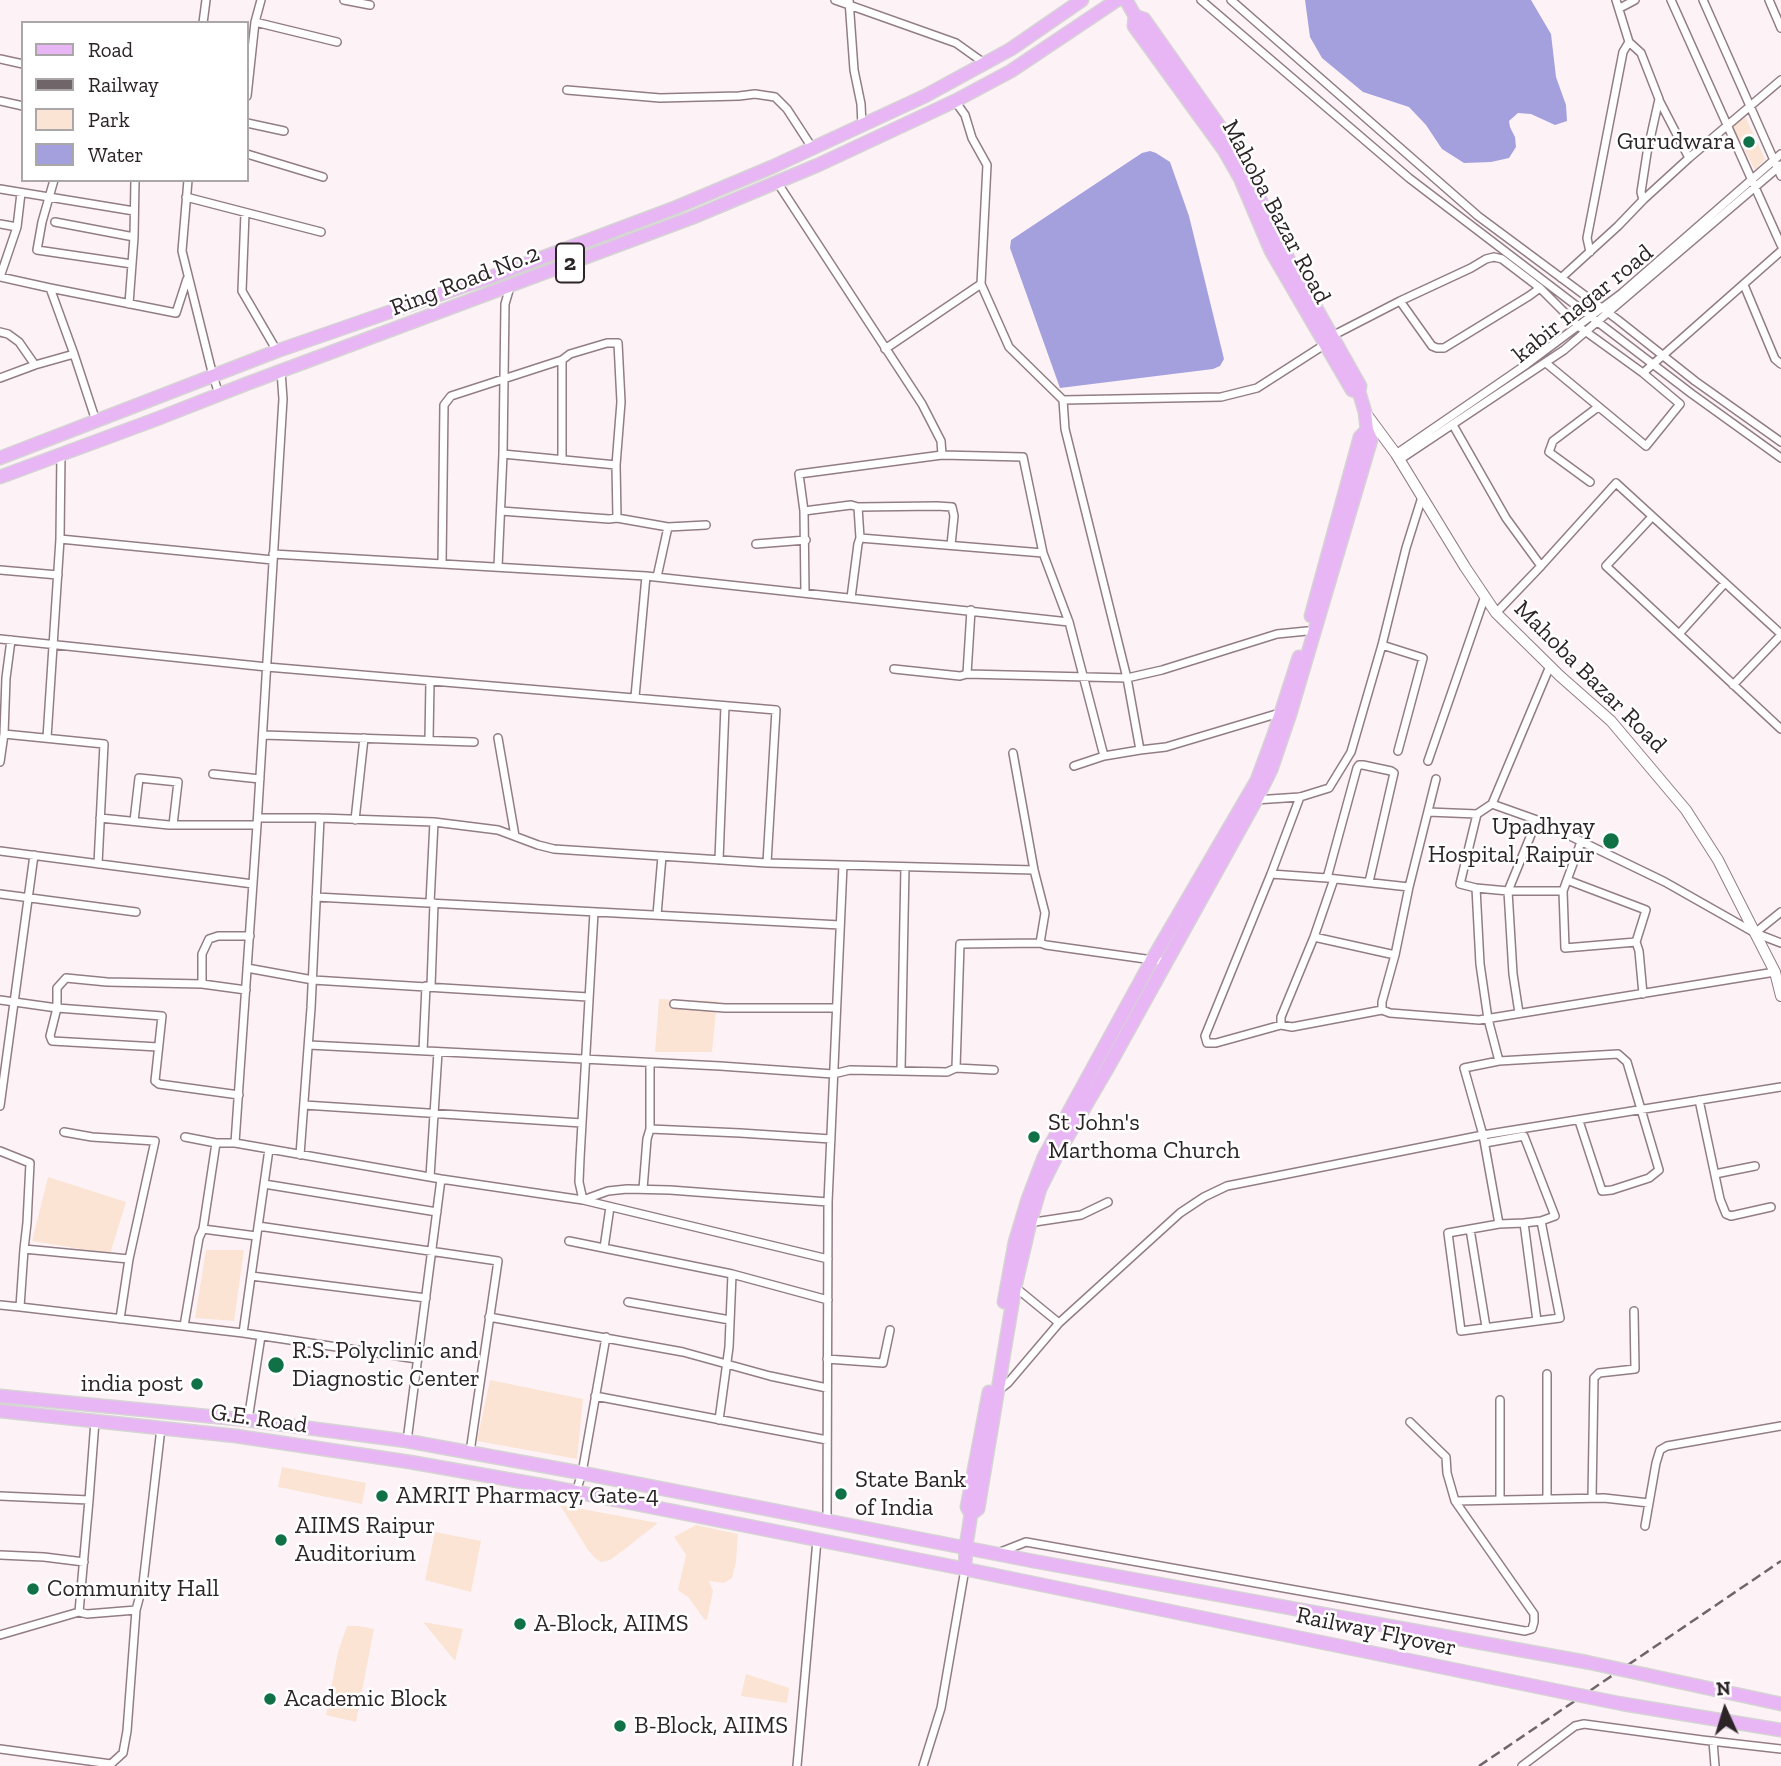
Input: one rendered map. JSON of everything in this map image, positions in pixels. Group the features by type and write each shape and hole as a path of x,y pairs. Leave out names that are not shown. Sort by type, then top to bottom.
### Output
{"main road":[{"name":"Ring Road No.2","path":"0,458 278,351 496,275 651,217 772,167 925,96 1012,48 1082,0"},
{"name":"Ring Road No.2","path":"0,477 691,218 818,165 955,101 1011,71 1117,0"},
{"name":"Mahoba Bazar Road","path":"1126,0 1135,16 1133,26 1252,192 1271,251 1328,340 1352,390 1359,392 1365,412"},
{"path":"993,1395 1007,1281 1025,1224 1058,1153 1167,962 1250,801 1286,713 1371,440 1365,412"},
{"path":"1286,713 1360,437 1367,430"},
{"path":"965,1569 971,1514 967,1507 1015,1287 1028,1199 1044,1157 1152,960 1250,801"},
{"name":"Railway Flyover","path":"0,1396 248,1420 407,1441 966,1546 1033,1561 1572,1660 1781,1704"},
{"name":"G.E. Road","path":"0,1411 236,1436 428,1465 817,1540"},
{"name":"Railway Flyover","path":"817,1540 1623,1704 1781,1730"}],"street":[{"path":"203,21 204,0"},
{"path":"248,87 255,22 261,0"},
{"path":"344,0 370,5"},
{"path":"835,0 956,43 984,64"},
{"path":"1201,0 1409,178 1781,458"},
{"path":"1231,0 1478,216 1695,381 1781,442"},
{"path":"1635,0 1618,4 1629,42 1641,53 1659,99 1689,158"},
{"path":"1671,0 1781,245"},
{"path":"1703,0 1781,176"},
{"path":"1769,0 1779,14 1781,28"},
{"path":"849,3 862,126"},
{"path":"255,22 337,42"},
{"path":"1590,251 1587,238 1623,52 1629,42"},
{"path":"0,59 21,64"},
{"path":"1562,278 1689,158 1781,80"},
{"path":"567,90 660,98 739,96 755,93 775,97 787,109 813,149"},
{"path":"1643,200 1641,192 1647,153 1659,99"},
{"path":"0,101 21,106"},
{"path":"955,101 965,115 972,138 987,165 981,284 1009,347 1063,400 1065,429 1127,678 1140,750"},
{"path":"248,123 284,131"},
{"path":"248,154 323,177"},
{"name":"kabir nagar road","path":"1397,457 1453,425 1564,350 1594,319 1777,164 1781,154"},
{"path":"777,181 922,404 941,441 942,455"},
{"path":"54,182 37,250 132,264"},
{"path":"129,304 135,182"},
{"path":"188,182 181,251 219,394"},
{"path":"0,189 134,211"},
{"path":"21,193 17,227 0,276 176,313 188,276"},
{"path":"186,197 321,232"},
{"path":"245,213 242,291 278,351"},
{"path":"55,222 134,237"},
{"path":"0,224 17,227"},
{"path":"1643,373 1781,251"},
{"path":"1063,400 1221,397 1258,388 1328,340 1400,301 1494,257 1502,259 1540,288 1578,326 1643,373 1680,404 1646,446 1546,363"},
{"path":"885,349 981,284"},
{"path":"1744,285 1775,359 1781,364"},
{"path":"498,567 505,304 510,286"},
{"path":"50,288 96,421"},
{"path":"1400,301 1432,346 1444,348 1540,288"},
{"path":"1397,457 1578,326 1594,319"},
{"path":"0,332 19,342 35,365"},
{"path":"442,564 444,405 451,396 607,342 618,343 621,402 616,465 617,518"},
{"path":"0,378 74,354"},
{"path":"562,359 562,460"},
{"path":"235,1143 258,821 283,399 281,371"},
{"path":"1590,482 1549,452 1553,441 1598,407"},
{"name":"Mahoba Bazar Road","path":"1365,412 1397,457 1496,613 1611,721 1686,810 1718,860 1775,972 1781,996"},
{"path":"1453,425 1506,518 1541,566"},
{"path":"47,738 60,539 61,453"},
{"path":"503,454 616,465"},
{"path":"806,593 806,540 799,474 942,455 1023,457 1043,553 1069,622 1104,756"},
{"path":"1496,613 1616,483 1781,635 1733,685"},
{"path":"1250,801 1300,797 1329,788 1351,752 1422,497"},
{"path":"804,511 850,505 952,507 954,516 951,545"},
{"path":"851,598 860,538 858,507"},
{"path":"501,511 617,518 668,527 706,525"},
{"path":"1649,520 1606,566 1781,729"},
{"path":"657,577 668,527"},
{"path":"860,538 1043,553"},
{"path":"60,539 273,557 646,576 1069,622"},
{"path":"756,544 806,540"},
{"path":"0,570 58,575"},
{"path":"635,697 646,576"},
{"path":"1679,634 1725,583"},
{"path":"1428,761 1485,596"},
{"path":"967,674 971,610"},
{"path":"894,669 960,676 1127,678 1162,670 1277,634 1307,631"},
{"path":"0,639 267,667 776,710 767,863"},
{"path":"0,761 11,639"},
{"path":"1382,645 1423,658 1398,751"},
{"path":"1429,812 1477,814 1492,804 1550,666"},
{"path":"429,740 430,681"},
{"path":"719,860 725,706"},
{"path":"1074,766 1104,756 1166,747 1286,713"},
{"path":"4,734 104,744 97,864"},
{"path":"263,735 474,742"},
{"path":"355,820 364,738"},
{"path":"498,738 515,836"},
{"path":"1013,753 1034,870 1045,913 1040,943"},
{"path":"1281,1025 1281,1017 1314,937 1359,765 1394,773 1369,882"},
{"path":"212,774 260,779"},
{"path":"135,821 139,778 178,782 173,825"},
{"path":"1382,1010 1436,779"},
{"path":"1300,797 1205,1037 1207,1043 1216,1043 1281,1025 1292,1027 1382,1010 1390,1013 1479,1020 1775,972"},
{"path":"1492,804 1537,820 1665,882 1755,933 1781,943"},
{"path":"1477,814 1460,884 1508,891 1563,891"},
{"path":"100,818 173,825 320,818 434,822 498,830 554,849 767,863 1034,870"},
{"path":"300,1155 313,980 320,818"},
{"path":"1519,1013 1513,974 1508,891 1537,820"},
{"path":"423,1051 434,822"},
{"path":"1581,842 1563,891 1565,948 1636,942"},
{"path":"0,851 253,884"},
{"path":"0,1106 33,855"},
{"path":"657,915 662,856"},
{"path":"827,1521 828,1202 843,865"},
{"path":"901,1070 905,867"},
{"path":"1271,874 1409,887"},
{"path":"1567,880 1646,909 1636,942 1643,993"},
{"path":"1476,888 1480,964 1488,1019 1499,1060"},
{"path":"0,894 136,912"},
{"path":"316,897 840,925"},
{"path":"583,1200 579,1182 594,912"},
{"path":"1755,933 1781,912"},
{"path":"202,984 202,954 209,939 218,936 250,936"},
{"path":"1314,937 1395,955"},
{"path":"956,1068 960,944 1040,943 1167,962"},
{"path":"247,968 313,980 589,997"},
{"path":"158,1047 52,1041 50,1036 57,1008 57,988 66,978 107,982 202,984 246,990"},
{"path":"0,1000 162,1017 155,1082 239,1095"},
{"path":"674,1004 725,1008 836,1008"},
{"path":"309,1045 833,1074 850,1070 994,1070"},
{"path":"430,1177 438,1052"},
{"path":"1499,1224 1484,1139 1465,1068 1499,1060 1618,1054 1627,1062 1659,1170 1649,1178 1602,1191 1580,1121"},
{"path":"643,1189 650,1129 650,1063"},
{"path":"993,1395 1008,1383 1059,1323 1180,1213 1227,1186 1781,1087"},
{"path":"1699,1100 1720,1199 1726,1214 1731,1216 1771,1207"},
{"path":"304,1105 582,1123"},
{"path":"650,1129 831,1139"},
{"path":"64,1132 92,1137 155,1141 129,1259 120,1319"},
{"path":"1484,1139 1524,1136 1555,1216 1542,1221 1499,1224 1448,1233 1461,1331 1560,1318 1542,1221"},
{"path":"186,1138 235,1143 441,1179 583,1200 828,1259"},
{"path":"184,1326 216,1143"},
{"path":"243,1333 269,1149"},
{"path":"0,1151 30,1163 20,1307"},
{"path":"1715,1174 1755,1166"},
{"path":"407,1441 441,1179"},
{"path":"264,1184 437,1212"},
{"path":"583,1200 608,1191 643,1189 828,1202"},
{"path":"1025,1224 1081,1215 1108,1202"},
{"path":"604,1248 610,1207"},
{"path":"1524,1223 1537,1321"},
{"path":"258,1226 498,1261 470,1452"},
{"path":"203,1229 257,1236"},
{"path":"1470,1229 1486,1327"},
{"path":"569,1241 732,1274 828,1300"},
{"path":"24,1250 129,1259"},
{"path":"719,1420 727,1364 732,1274"},
{"path":"251,1276 426,1297"},
{"path":"1015,1287 1059,1323"},
{"path":"628,1302 730,1320"},
{"path":"0,1305 243,1333 417,1359"},
{"path":"1592,1498 1594,1378 1599,1373 1611,1370 1635,1369 1634,1311"},
{"path":"489,1317 683,1352 770,1377 827,1388"},
{"path":"827,1359 883,1363 890,1330"},
{"path":"248,1420 261,1336"},
{"path":"576,1492 582,1473 606,1337"},
{"path":"1547,1498 1548,1374"},
{"path":"595,1396 827,1440"},
{"path":"1500,1400 1500,1500"},
{"path":"79,1612 95,1421"},
{"path":"997,1553 1026,1542 1525,1631 1532,1629 1534,1614 1455,1501 1447,1473 1446,1457 1410,1422"},
{"path":"1645,1526 1660,1450 1667,1446 1781,1426"},
{"path":"0,1749 111,1764 123,1753 136,1609 143,1584 161,1428"},
{"path":"0,1496 89,1500"},
{"path":"1455,1501 1592,1498 1649,1503"},
{"path":"797,1766 817,1540"},
{"path":"0,1555 84,1562"},
{"path":"923,1766 941,1708 965,1569"},
{"path":"0,1635 79,1612 87,1614 136,1609"},
{"path":"1522,1766 1575,1726 1584,1724 1781,1748"},
{"path":"1713,1741 1715,1766"}],"green space":[{"path":"1745,116 1765,159 1755,170 1732,126"},
{"path":"659,999 717,1001 712,1052 655,1052"},
{"path":"48,1177 126,1202 110,1254 32,1241"},
{"path":"206,1250 244,1250 234,1321 195,1318"},
{"path":"490,1380 583,1399 577,1459 477,1441"},
{"path":"282,1467 366,1483 362,1504 278,1487"},
{"path":"560,1505 658,1523 610,1560 601,1562 588,1550"},
{"path":"696,1525 738,1534 732,1578 724,1583 709,1581 713,1591 707,1620 689,1598 678,1590 686,1555 674,1537"},
{"path":"435,1532 481,1541 471,1592 425,1580"},
{"path":"423,1622 463,1629 455,1661"},
{"path":"347,1626 374,1629 356,1722 326,1715 338,1652"},
{"path":"746,1674 789,1688 787,1703 741,1696"}],"water":[{"path":"1305,0 1531,0 1551,34 1556,77 1566,105 1567,121 1555,125 1531,114 1518,113 1509,121 1516,147 1509,158 1464,163 1442,149 1426,125 1409,107 1363,92 1322,58 1310,37"},
{"path":"1150,151 1170,162 1189,216 1224,359 1220,366 1213,369 1060,388 1010,248 1011,240 1142,153"}],"railway":[{"path":"1479,1766 1781,1561"}],"place":[{"name":"Gurudwara","path":"1749,142"},
{"name":"Upadhyay Hospital, Raipur","path":"1611,841"},
{"name":"St John's Marthoma Church","path":"1034,1137"},
{"name":"R.S. Polyclinic and Diagnostic Center","path":"276,1365"},
{"name":"india post","path":"197,1384"},
{"name":"State Bank of India","path":"841,1494"},
{"name":"AMRIT Pharmacy, Gate-4","path":"382,1496"},
{"name":"AIIMS Raipur Auditorium","path":"281,1540"},
{"name":"Community Hall","path":"33,1589"},
{"name":"A-Block, AIIMS","path":"520,1624"},
{"name":"Academic Block","path":"270,1699"},
{"name":"B-Block, AIIMS","path":"620,1726"}]}
